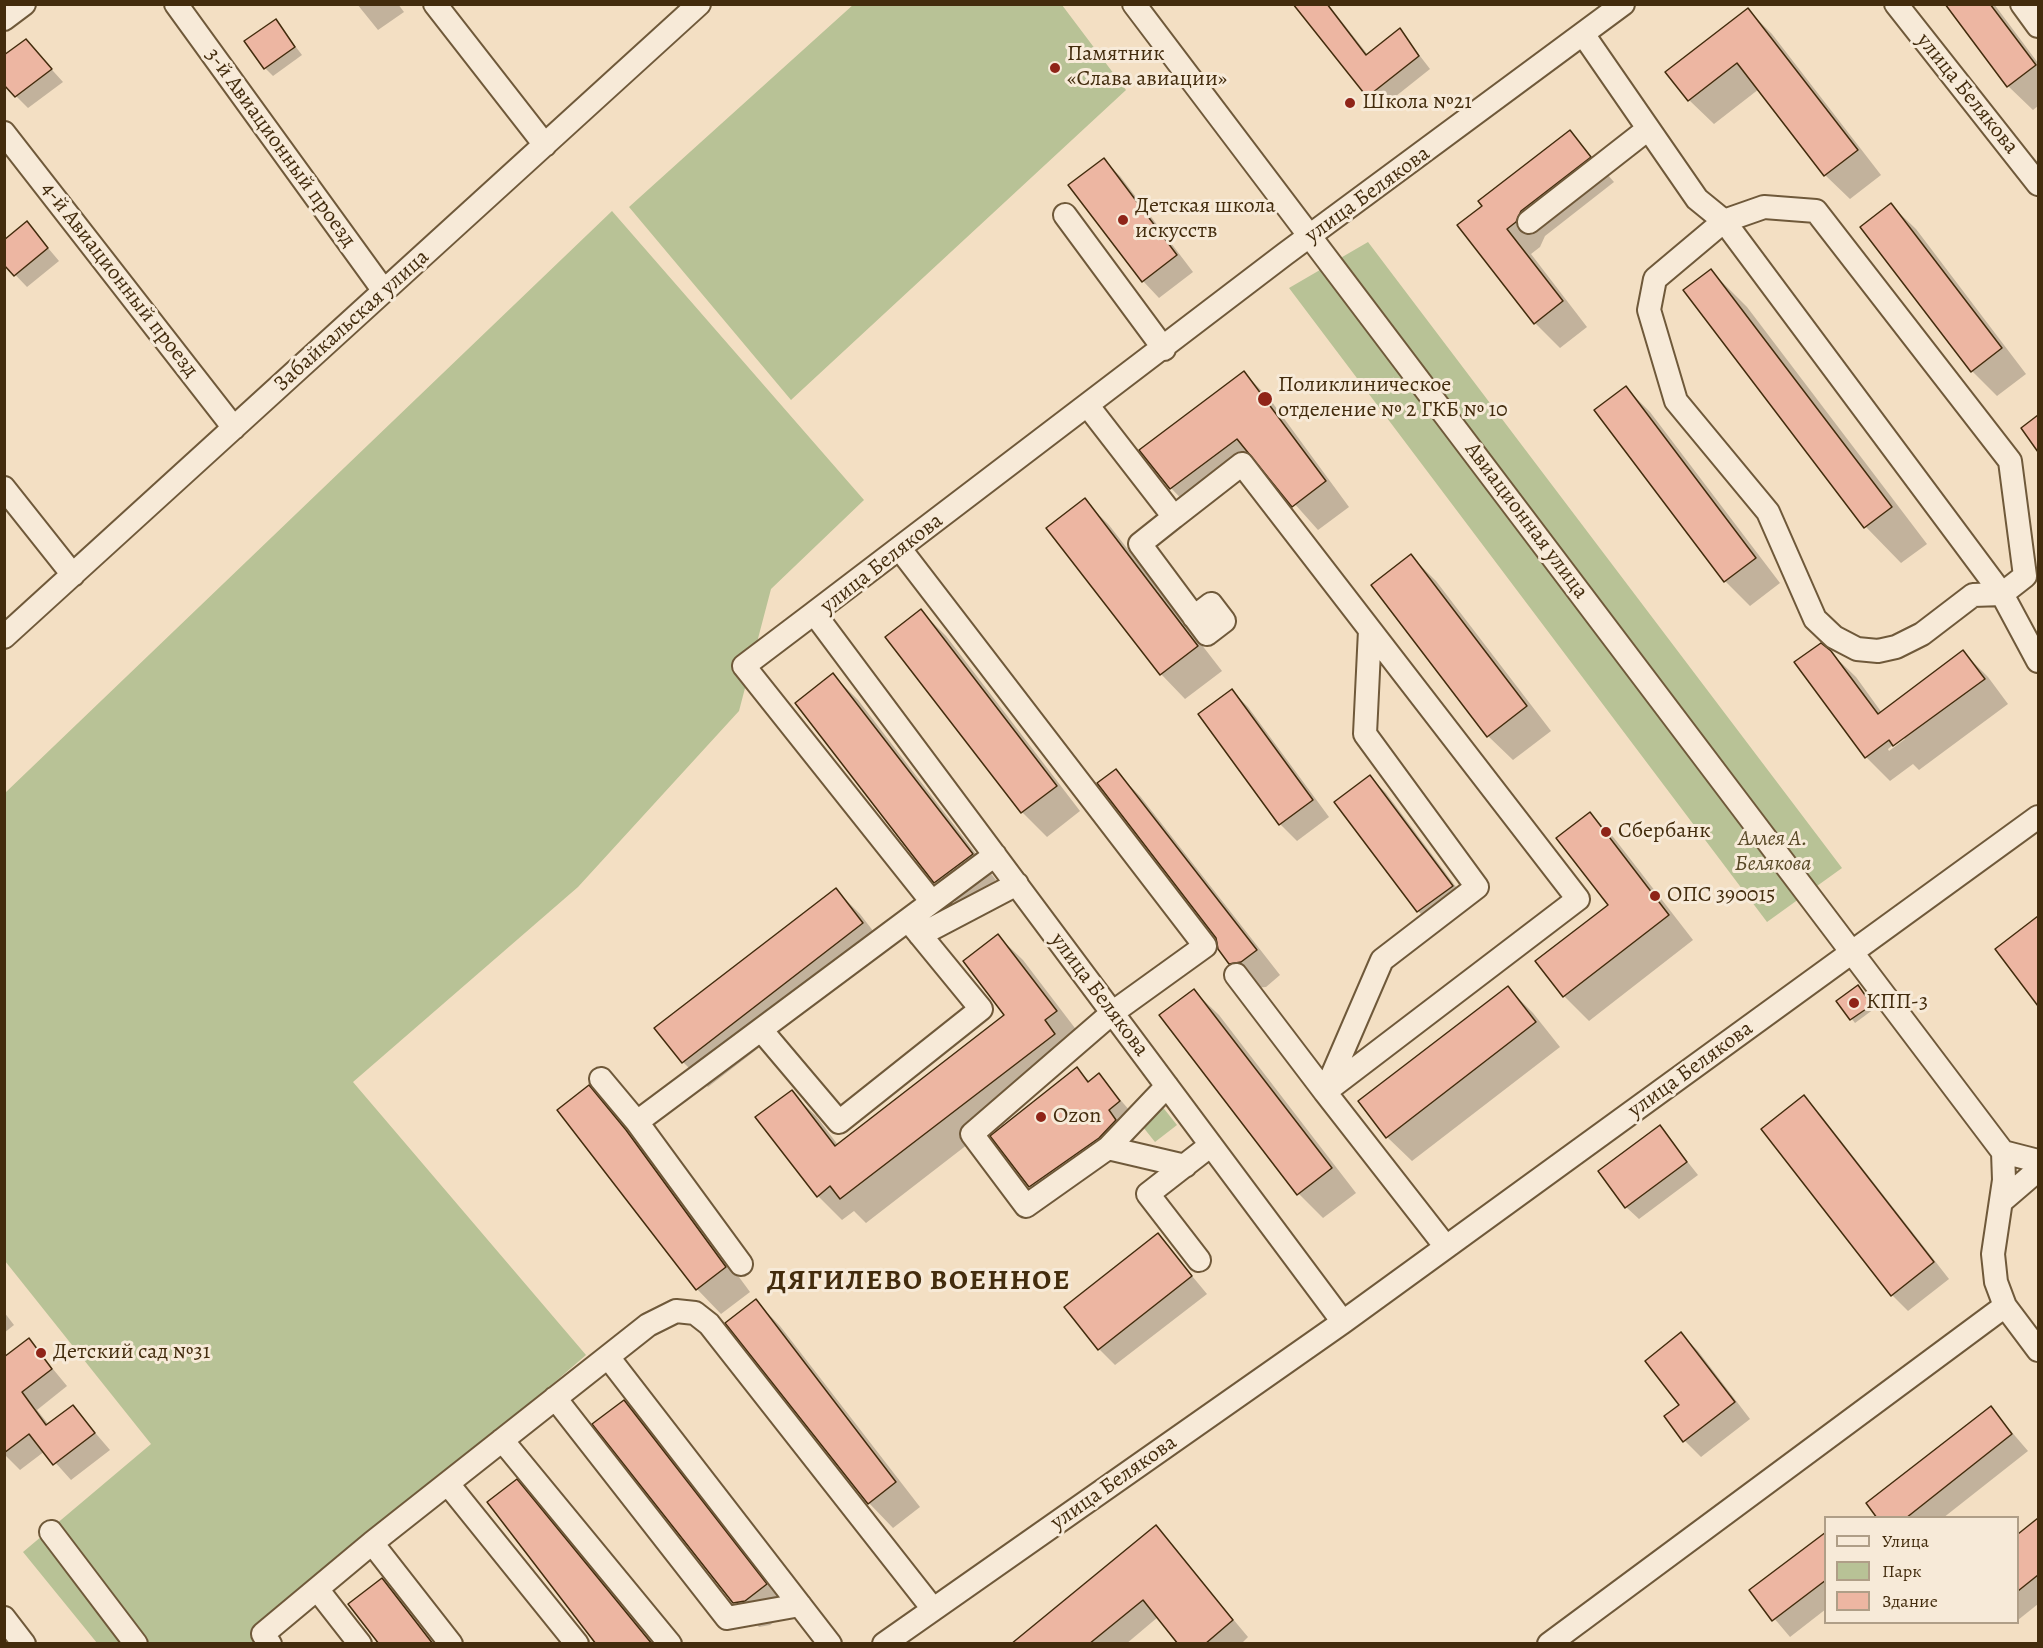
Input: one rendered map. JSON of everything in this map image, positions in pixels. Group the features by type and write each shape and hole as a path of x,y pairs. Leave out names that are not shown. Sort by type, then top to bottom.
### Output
{"street":[{"path":"4,19 24,4"},
{"name":"3-й Авиационный проезд","path":"176,4 384,291"},
{"path":"435,4 545,145"},
{"name":"Забайкальская улица","path":"4,637 699,4"},
{"name":"Авиационная улица","path":"1134,4 2003,1152"},
{"name":"улица Белякова","path":"1343,1322 814,613 1623,4"},
{"name":"улица Белякова","path":"1896,4 2031,158 2038,184"},
{"path":"2022,4 2038,26"},
{"path":"1583,34 1697,199 1724,221 2002,594 2038,661"},
{"path":"1529,222 1648,129"},
{"name":"4-й Авиационный проезд","path":"4,132 234,428"},
{"path":"1764,207 1816,211 2010,460 2025,576 2002,594 1973,595 1922,634 1896,647 1878,651 1857,649 1834,637 1815,619 1768,512 1676,401 1649,310 1656,279 1724,221 1764,207"},
{"path":"1065,215 1164,349"},
{"path":"1088,406 1174,517"},
{"path":"1194,616 1140,544 1242,464 1578,899 1325,1092"},
{"path":"4,488 72,575"},
{"path":"900,549 1205,946 1112,1013 972,1134 1026,1206 1108,1148 1167,1086"},
{"path":"814,613 744,666 932,902"},
{"path":"1325,1092 1382,960 1477,887 1365,734 1370,630"},
{"name":"улица Белякова","path":"884,1644 1343,1322 2038,817"},
{"path":"914,927 932,902 995,855"},
{"path":"637,1122 762,1031 914,927 1017,884"},
{"path":"762,1031 839,1122 981,1009 914,927"},
{"path":"1236,975 1446,1247"},
{"path":"601,1079 637,1122 741,1264"},
{"path":"1199,1260 1148,1194 1211,1145"},
{"path":"1108,1148 1185,1166"},
{"path":"2038,1161 2003,1152 2002,1201 1995,1228 1993,1254 1996,1282 2005,1306 2038,1350"},
{"path":"2002,1201 2038,1170"},
{"path":"1549,1644 2005,1306"},
{"path":"270,1644 263,1634 372,1543 608,1357 658,1321 676,1311 695,1313 709,1324 933,1609"},
{"path":"608,1357 830,1644"},
{"path":"555,1398 727,1618 800,1605"},
{"path":"502,1440 670,1644"},
{"path":"448,1484 577,1644"},
{"path":"51,1532 136,1644"},
{"path":"372,1543 451,1644"},
{"path":"317,1589 360,1644"},
{"path":"4,1618 24,1644"}],"green space":[{"path":"854,4 1062,5 1126,90 791,400 629,207"},
{"path":"612,211 864,500 771,589 739,711 578,887 353,1082 586,1355 254,1643 97,1643 23,1552 151,1444 5,1261 5,793"},
{"name":"Аллея А. Белякова","path":"1368,242 1842,868 1767,922 1289,288"},
{"path":"1161,1105 1177,1125 1155,1142 1139,1122"}],"building":[{"path":"1293,4 1327,4 1366,55 1400,28 1419,56 1367,97"},
{"path":"1945,4 1990,4 2036,65 2007,87"},
{"path":"1748,8 1858,150 1824,176 1737,63 1688,101 1665,72"},
{"path":"276,19 295,47 264,69 244,41"},
{"path":"26,39 52,69 15,97 4,85 4,55"},
{"path":"1570,130 1591,157 1521,211 1516,222 1507,229 1563,301 1534,324 1457,225 1482,206 1478,201"},
{"name":"Детская школа искусств","path":"1104,158 1177,255 1142,282 1068,185"},
{"path":"1891,203 2002,348 1971,372 1860,227"},
{"path":"27,221 48,248 14,276 4,265 4,240"},
{"path":"1711,269 1892,507 1864,528 1683,290"},
{"path":"1244,371 1326,481 1292,507 1237,439 1170,489 1139,450"},
{"path":"1626,386 1756,558 1724,582 1594,410"},
{"path":"2038,415 2038,452 2021,428"},
{"path":"1085,498 1198,646 1160,675 1046,528"},
{"path":"1411,554 1527,706 1487,737 1371,585"},
{"path":"921,609 1057,786 1021,813 885,637"},
{"path":"1821,643 1831,651 1878,714 1963,650 1985,679 1893,746 1889,740 1865,758 1794,662"},
{"path":"833,673 973,854 934,883 795,703"},
{"path":"1232,689 1313,800 1279,825 1198,714"},
{"path":"1116,769 1257,950 1241,962 1229,964 1218,949 1216,938 1097,783"},
{"path":"1370,775 1453,886 1417,912 1334,802"},
{"path":"1590,812 1669,915 1563,997 1535,961 1608,905 1556,838"},
{"path":"836,888 863,923 682,1063 654,1028"},
{"path":"2038,916 2038,1006 1995,949"},
{"path":"998,934 1057,1011 1045,1020 1055,1034 840,1199 830,1186 817,1197 755,1117 792,1090 835,1146 1004,1015 963,961"},
{"name":"КПП-3","path":"1858,985 1872,1005 1850,1020 1836,1001"},
{"path":"1508,986 1536,1022 1386,1138 1358,1101"},
{"path":"1194,989 1332,1168 1297,1195 1159,1015"},
{"path":"1077,1067 1088,1082 1099,1073 1120,1101 1109,1110 1116,1120 1099,1138 1029,1187 990,1136"},
{"path":"589,1085 626,1130 726,1267 696,1290 557,1110"},
{"path":"1804,1095 1934,1262 1891,1296 1761,1129"},
{"path":"1660,1125 1687,1162 1625,1208 1598,1171"},
{"path":"1158,1233 1192,1276 1098,1350 1064,1307"},
{"path":"756,1299 896,1482 868,1504 725,1323"},
{"path":"1681,1332 1735,1402 1683,1442 1664,1416 1679,1405 1645,1361"},
{"path":"29,1338 52,1369 22,1392 46,1425 73,1405 95,1433 53,1465 29,1434 4,1453 4,1357"},
{"path":"624,1400 767,1584 745,1601 733,1603 592,1424"},
{"path":"1991,1406 2012,1434 1909,1516 1876,1516 1866,1503"},
{"path":"517,1479 652,1644 596,1644 487,1502"},
{"path":"2038,1518 2038,1575 2019,1590 2019,1533"},
{"path":"1156,1525 1233,1620 1205,1644 1178,1644 1143,1600 1089,1644 1011,1644"},
{"path":"1824,1534 1824,1582 1772,1621 1749,1590"},
{"path":"382,1578 433,1644 379,1644 348,1604"}],"place":[{"name":"Памятник «Слава авиации»","path":"1055,68"},
{"name":"Школа №21","path":"1350,103"},
{"name":"Детская школа искусств","path":"1123,220"},
{"name":"Поликлиническое отделение № 2 ГКБ № 10","path":"1265,399"},
{"name":"Сбербанк","path":"1606,832"},
{"name":"ОПС 390015","path":"1655,896"},
{"name":"КПП-3","path":"1854,1003"},
{"name":"Ozon","path":"1041,1117"},
{"name":"Детский сад №31","path":"41,1353"}],"district":[{"name":"ДЯГИЛЕВО ВОЕННОЕ","path":"919,1282"}]}
